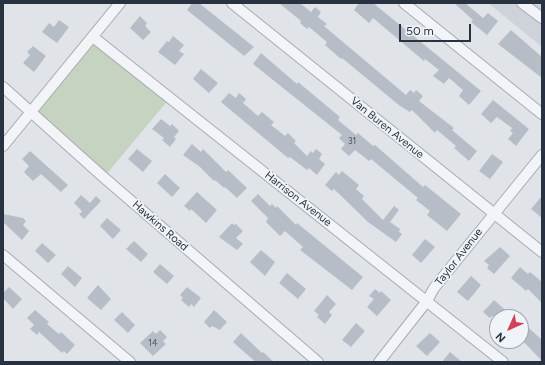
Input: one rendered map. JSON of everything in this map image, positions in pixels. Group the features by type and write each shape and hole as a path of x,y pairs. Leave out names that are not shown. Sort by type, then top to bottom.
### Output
{"street":[{"path":"3,146 94,37 120,3"},
{"name":"Van Buren Avenue","path":"232,3 542,252"},
{"path":"404,3 542,114"},
{"path":"522,3 542,18"},
{"name":"Harrison Avenue","path":"94,37 503,362"},
{"name":"Hawkins Road","path":"3,87 30,113 315,361"},
{"name":"Taylor Avenue","path":"379,362 427,301 434,288 542,155"},
{"path":"3,255 130,362"}],"shaded area":[{"path":"488,3 542,3 542,47"}],"green space":[{"path":"93,37 170,98 104,177 30,113"}],"building":[{"path":"192,3 199,3 254,47 244,56 187,10"},
{"path":"279,3 300,3 311,12 315,7 321,12 318,17 327,24 324,26 406,95 410,90 414,93 416,90 423,96 419,101 454,128 452,130 477,151 469,161 454,148 456,146 437,130 435,133 412,110 410,112 400,106 342,58 341,59 325,45 327,42 309,27 307,29 300,23 301,21"},
{"path":"359,3 373,3 481,91 469,105 459,96 463,90 449,78 444,84 433,76 439,70 425,59 424,61 373,18 369,23 354,10"},
{"path":"454,3 465,3 483,18 488,13 498,21 487,35 471,22 473,20"},
{"path":"140,16 147,23 145,26 151,32 143,40 130,28"},
{"path":"59,20 69,27 57,43 42,32 49,23 54,27"},
{"path":"511,30 542,57 542,78 498,44"},
{"path":"173,36 184,45 179,51 184,54 175,65 158,52"},
{"path":"33,46 46,56 34,72 23,63 30,55 27,52"},
{"path":"261,53 297,84 298,82 340,117 338,120 356,135 358,133 373,146 375,145 423,187 425,185 461,214 447,231 427,215 430,211 416,200 418,198 371,159 369,161 355,150 349,156 341,149 345,144 339,138 342,135 253,64"},
{"path":"201,69 218,83 209,93 193,79"},
{"path":"229,93 236,98 239,93 246,99 243,103 258,116 262,112 274,122 271,125 285,136 288,133 296,141 294,143 307,156 311,151 313,153 316,149 322,154 319,159 325,164 317,175 309,168 307,170 290,157 288,158 221,102"},
{"path":"493,100 529,129 516,146 508,139 513,133 510,131 512,128 497,117 491,123 481,114"},
{"path":"161,119 170,126 172,124 179,131 174,137 176,139 170,147 162,140 164,138 152,129"},
{"path":"192,144 201,152 203,149 226,172 228,170 247,188 237,198 225,187 224,188 215,180 214,181 200,167 183,155"},
{"path":"137,149 152,161 143,172 128,159"},
{"path":"30,151 68,185 61,192 41,174 33,181 24,172 29,166 22,159"},
{"path":"492,154 503,162 490,179 479,171"},
{"path":"342,171 359,185 356,189 364,196 362,199 383,220 394,206 399,210 390,222 400,229 399,232 402,234 396,242 368,222 334,189 332,191 325,185 336,172 339,175"},
{"path":"165,174 180,188 172,197 157,183"},
{"path":"197,192 217,210 206,223 191,209 190,211 184,206"},
{"path":"258,194 270,206 272,204 276,208 277,206 296,225 297,223 363,277 352,290 300,250 303,247 285,231 280,236 266,222 268,218 251,201"},
{"path":"81,195 90,203 96,196 101,201 84,219 79,214 82,212 74,203"},
{"path":"542,196 542,218 531,209"},
{"path":"3,214 23,218 26,221 23,225 29,231 22,240 3,222"},
{"path":"107,218 121,230 113,239 100,226"},
{"path":"232,223 234,225 236,224 243,231 236,238 243,244 237,250 219,237"},
{"path":"425,239 435,247 421,263 412,255"},
{"path":"134,241 148,254 141,262 126,249"},
{"path":"42,243 56,255 48,263 35,251"},
{"path":"500,247 510,256 494,274 487,268 489,265 484,261"},
{"path":"261,250 275,262 265,276 250,262"},
{"path":"160,264 174,276 167,284 153,272"},
{"path":"68,266 82,278 75,287 61,274"},
{"path":"520,267 528,274 530,272 542,282 542,303 528,289 526,291 511,278"},
{"path":"287,273 306,289 298,299 279,283"},
{"path":"471,276 481,285 468,301 457,292"},
{"path":"98,285 111,299 101,310 87,298"},
{"path":"9,287 22,299 13,309 3,298 3,293"},
{"path":"187,287 201,298 194,307 191,304 189,307 181,300 183,298 180,295"},
{"path":"375,289 380,293 381,291 391,300 377,316 367,307 374,299 369,296"},
{"path":"327,295 336,304 329,312 332,315 325,324 317,317 319,315 314,311"},
{"path":"494,300 504,309 489,309 489,317 483,312"},
{"path":"35,310 49,322 47,324 59,334 61,332 75,345 67,354 64,351 62,353 39,332 37,335 30,329 34,325 27,318"},
{"path":"214,310 227,322 220,330 212,326 210,328 204,322"},
{"path":"122,312 135,325 128,333 114,320"},
{"path":"356,323 365,331 351,347 342,340"},
{"path":"529,328 542,340 542,361 529,347"},
{"path":"160,330 167,337 163,341 166,344 153,356 140,343 153,331 156,334"},
{"path":"241,333 274,362 256,362 244,352 233,342"},
{"path":"430,333 440,342 427,356 416,346"},
{"path":"450,352 462,362 442,362"}]}
